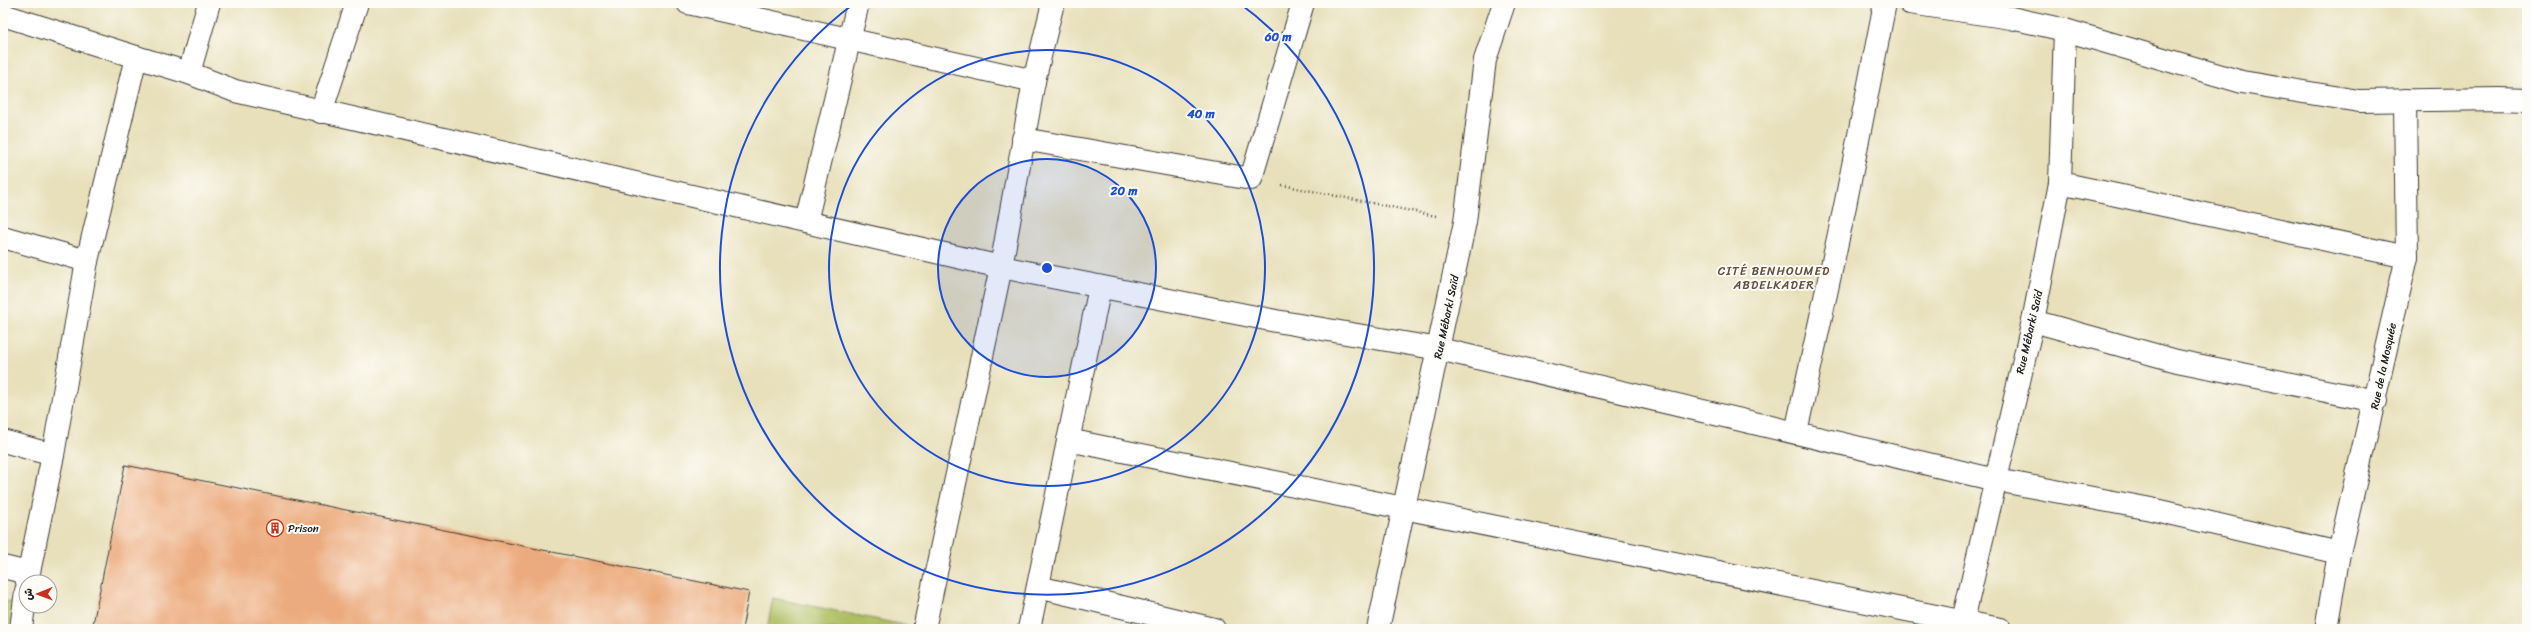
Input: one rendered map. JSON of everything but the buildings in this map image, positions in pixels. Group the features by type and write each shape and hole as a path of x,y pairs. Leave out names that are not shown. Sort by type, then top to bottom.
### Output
{"street":[{"path":"189,73 210,3"},
{"path":"321,112 357,3"},
{"path":"688,3 849,41 1034,81"},
{"path":"806,222 858,3"},
{"path":"924,629 1001,267 1034,81 1053,3"},
{"path":"1023,139 1251,179 1303,3"},
{"name":"Rue Mébarki Saïd","path":"1378,629 1466,222 1485,60 1504,3"},
{"path":"1796,432 1845,206 1885,3"},
{"path":"1910,3 2011,18 2065,30 2242,82 2359,101 2527,100"},
{"path":"6,11 136,57 189,73 235,91 321,112 1001,267 1276,321 1439,349 1996,480 2151,509 2339,554"},
{"name":"Rue Mébarki Saïd","path":"1962,624 2033,321 2060,183 2065,30"},
{"path":"29,574 53,455 87,261 136,57"},
{"name":"Rue de la Mosquée","path":"2326,629 2339,554 2376,401 2407,257 2405,100"},
{"path":"2060,183 2407,257"},
{"path":"3,237 87,261"},
{"path":"1029,629 1100,287"},
{"path":"2033,321 2177,362 2376,401"},
{"path":"1068,440 1405,507 1962,624 2000,629"},
{"path":"3,441 53,455"},
{"path":"3,567 18,576"},
{"path":"1038,587 1166,624 1214,629"},
{"path":"21,629 23,614"}],"path":[{"path":"1251,179 1466,222"}],"green space":[{"path":"773,598 923,629 767,629"},
{"path":"3,601 18,604 18,614 19,614 17,629 3,629"}],"place":[{"name":"Prison","path":"275,528"}],"district":[{"name":"CITÉ BENHOUMED ABDELKADER","path":"1774,278"}]}
